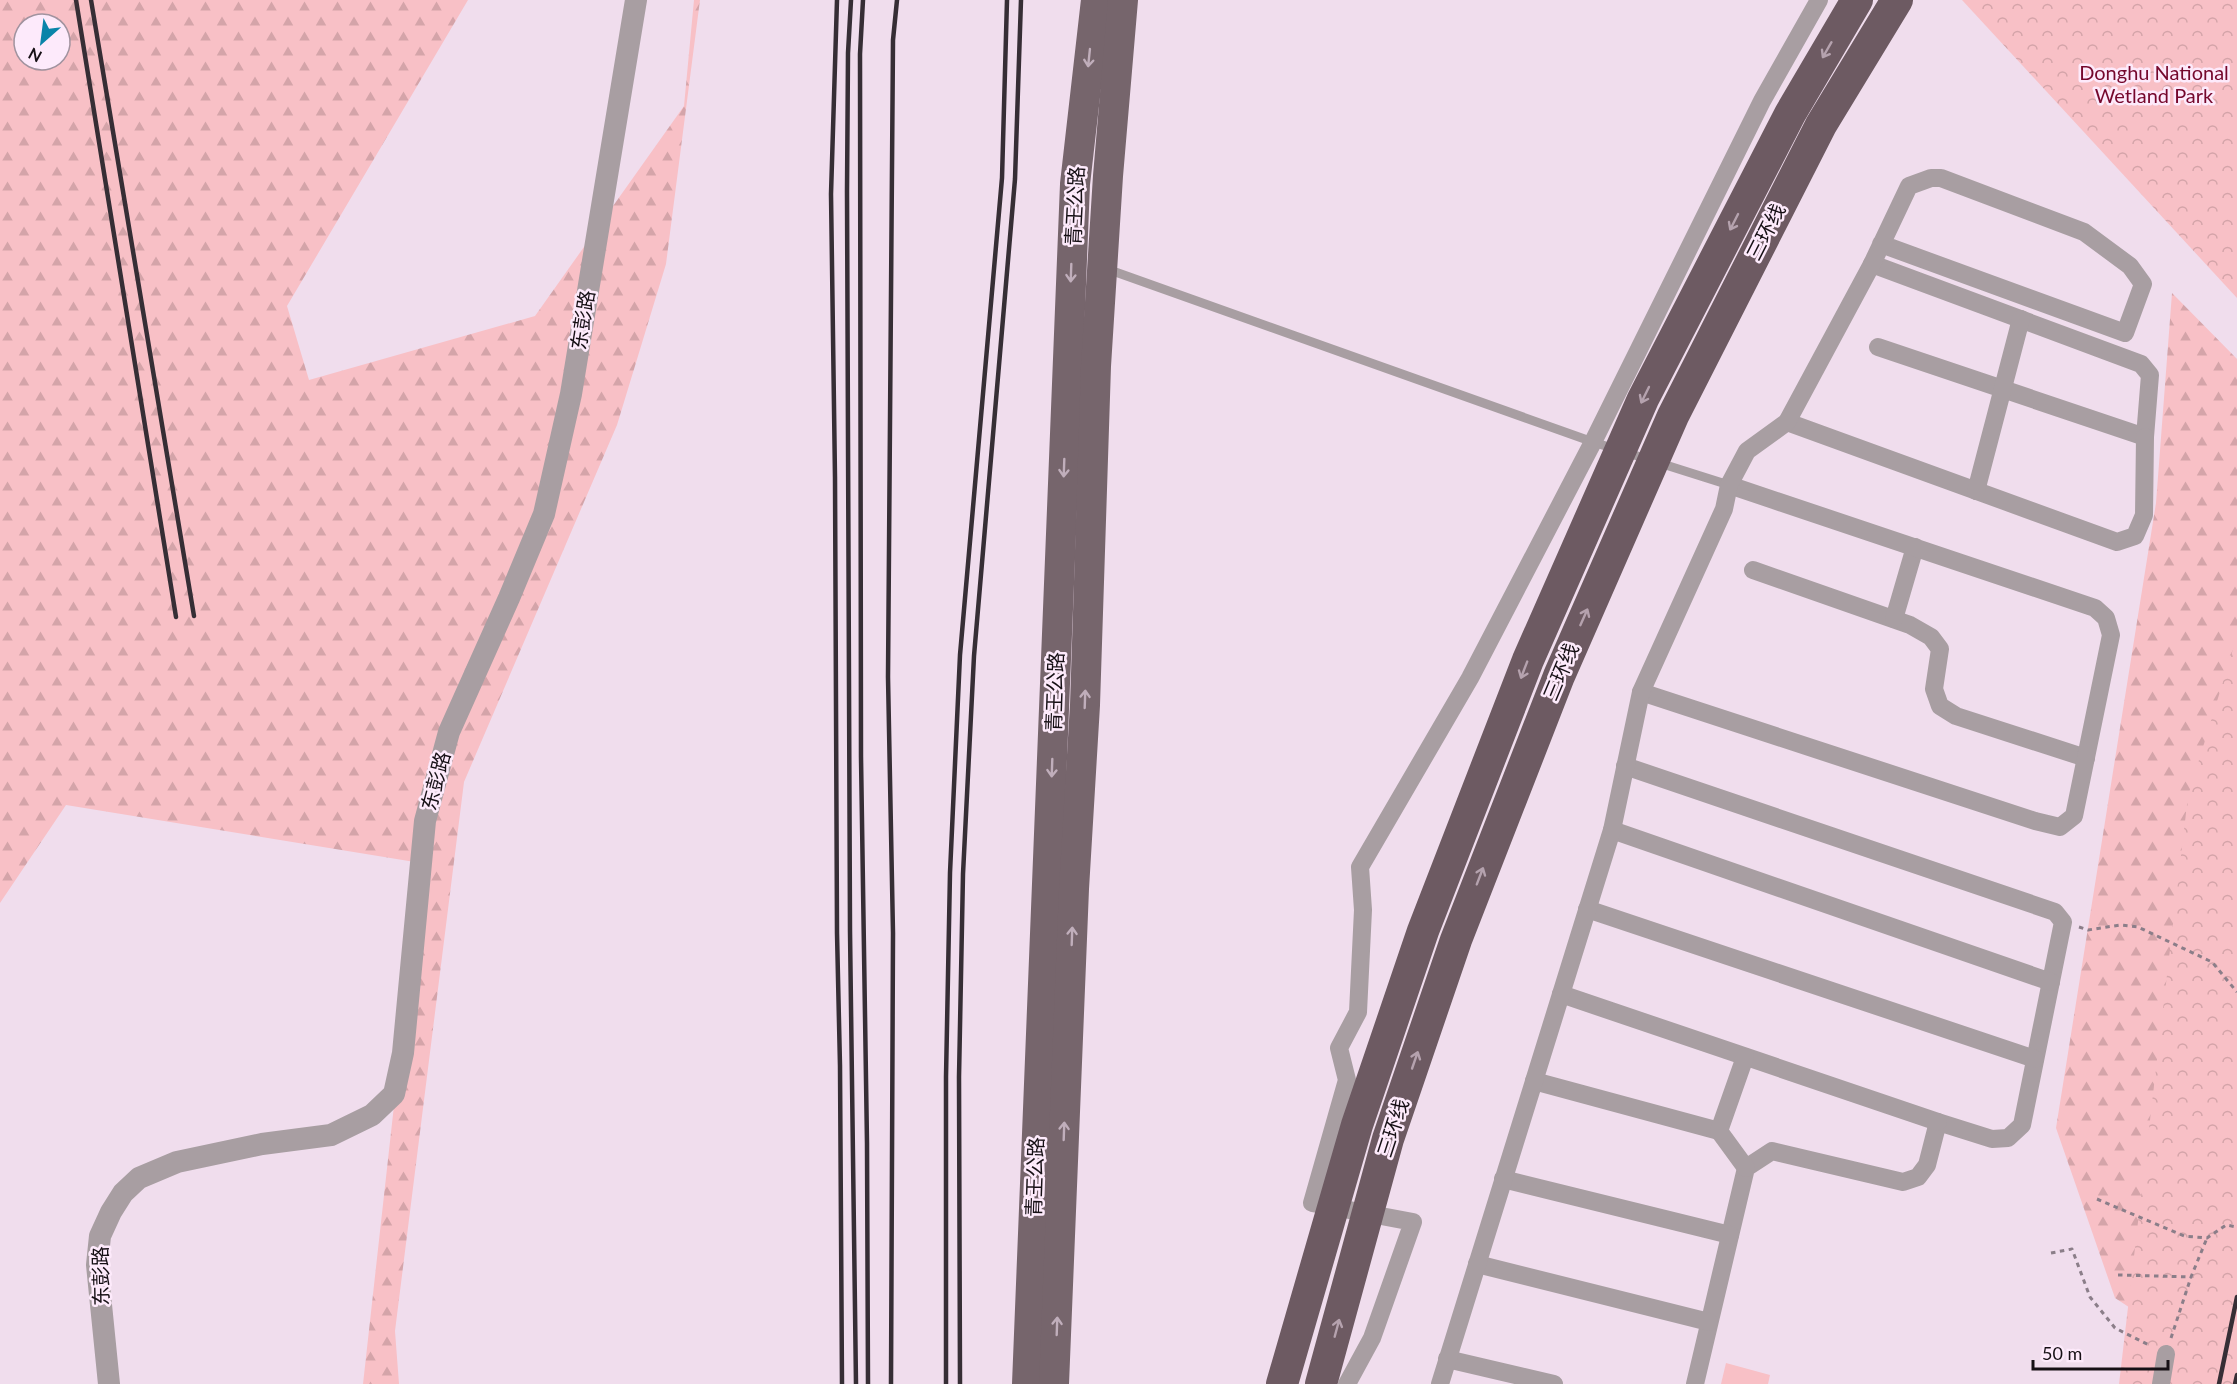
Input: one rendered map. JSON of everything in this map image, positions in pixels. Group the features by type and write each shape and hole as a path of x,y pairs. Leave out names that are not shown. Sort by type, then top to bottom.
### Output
{"highway":[{"name":"三环线","path":"1282,1384 1357,1125 1423,931 1528,660 1643,399 1790,114 1857,0"},
{"name":"三环线","path":"1321,1384 1388,1139 1456,940 1558,676 1672,416 1821,125 1897,0"}],"main road":[{"name":"青王公路","path":"1027,1384 1075,184 1095,0"},
{"name":"青王公路","path":"1054,1384 1074,900 1085,705 1096,366 1123,0"}],"street":[{"name":"东彭路","path":"109,1384 97,1265 100,1236 123,1193 138,1178 177,1162 262,1144 331,1135 372,1115 394,1094 403,1053 425,821 449,732 509,598 543,514 571,394 636,0"},
{"path":"1347,1384 1372,1338 1413,1221 1312,1203 1347,1080 1339,1048 1358,1012 1363,909 1360,867 1470,678 1593,442 1762,100 1819,0"},
{"path":"1440,1384 1612,830 1641,692 1724,509 1729,485 1747,451 1788,422 1872,264 1881,244 1909,186 1931,178 1941,178 2084,232 2130,266 2143,284 2125,333 1881,244"},
{"path":"1788,422 2117,542 2135,536 2144,516 2145,437 2150,375 2141,364 1872,264"},
{"path":"1976,491 2021,319"},
{"path":"1878,347 2145,437"},
{"path":"1641,692 2035,821 2060,827 2074,816 2111,635 2106,618 2095,608 1729,485"},
{"path":"1894,619 1915,548"},
{"path":"1753,570 1910,625 1931,637 1940,649 1934,688 1940,706 1956,716 2086,758"},
{"path":"1561,994 1992,1139 2008,1138 2022,1125 2063,922 2055,912 1625,766"},
{"path":"1612,830 2051,982"},
{"path":"1587,909 2035,1059"},
{"path":"1719,1131 1745,1057"},
{"path":"1534,1081 1719,1131 1746,1168"},
{"path":"1695,1384 1746,1168 1772,1151 1903,1182 1918,1177 1927,1165 1938,1122"},
{"path":"1503,1179 1730,1235"},
{"path":"1477,1264 1709,1322"},
{"path":"2162,1384 2166,1354"},
{"path":"1447,1359 1554,1384"}],"lane":[{"path":"1102,268 1593,442 1729,485"}],"path":[{"path":"2063,922 2088,930 2120,925 2138,927 2212,962 2237,992"},
{"path":"2097,1199 2184,1236 2207,1238"},
{"path":"2051,1253 2072,1249 2091,1297 2115,1328 2166,1354 2191,1277 2207,1238 2226,1225 2237,1227"},
{"path":"2118,1275 2191,1277"}],"green space":[{"path":"0,0 468,0 287,306 309,380 535,316 684,106 694,0 700,0 666,264 617,425 464,782 395,1331 399,1384 363,1384 421,863 66,805 0,903"},
{"name":"Donghu National Wetland Park","path":"1962,0 2237,0 2237,298"},
{"path":"2172,293 2237,359 2237,1384 2184,1343 2115,1298 2056,1128 2156,503"},
{"path":"2237,636 2237,1384 2119,1384 2188,796"},
{"path":"1726,1363 1770,1375 1768,1384 1721,1384"}],"railway":[{"path":"76,0 176,617"},
{"path":"91,0 194,616"},
{"path":"837,0 831,194 842,1384"},
{"path":"851,0 848,53 847,191 850,931 856,1384"},
{"path":"863,0 860,54 861,757 868,1384"},
{"path":"891,1384 893,933 888,677 893,40 897,0"},
{"path":"946,1384 946,1077 950,873 960,655 1002,178 1007,0"},
{"path":"960,1384 959,1077 963,874 974,656 1015,179 1021,0"},
{"path":"2219,1384 2237,1297"},
{"path":"2235,1384 2237,1375"}]}
